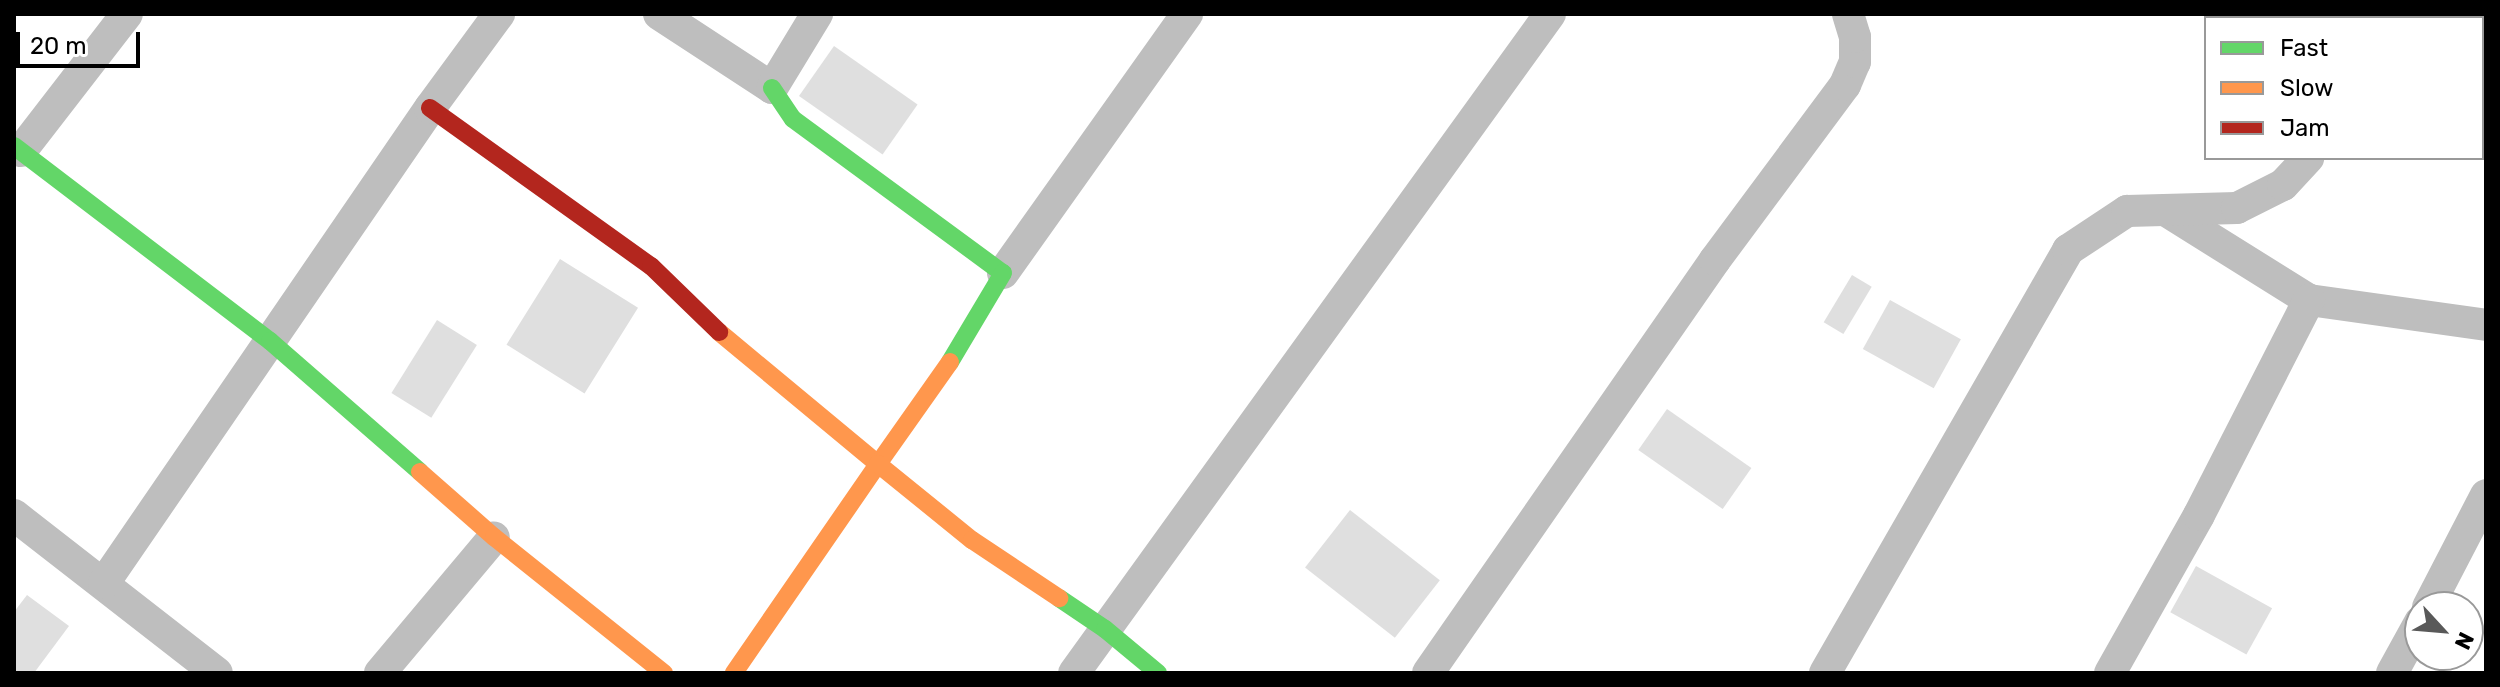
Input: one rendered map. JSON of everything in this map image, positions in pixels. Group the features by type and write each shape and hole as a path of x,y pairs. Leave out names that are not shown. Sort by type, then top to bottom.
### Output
{"street":[{"path":"127,14 18,148 270,341 494,537 664,673"},
{"path":"104,583 430,108 499,14"},
{"path":"659,14 772,88 793,119 1003,273"},
{"path":"772,88 817,14"},
{"path":"734,673 878,464 936,386 1003,273 1187,14"},
{"path":"1074,673 1550,14"},
{"path":"1428,673 1715,260 1845,85 1855,62 1855,37 1848,14"},
{"path":"430,108 651,266 740,353 972,540 1105,629 1158,673"},
{"path":"1825,673 2068,250 2127,211 2237,208 2283,185 2306,160"},
{"path":"2165,210 2309,300 2486,325"},
{"path":"2110,673 2199,515 2309,300"},
{"path":"2440,591 2476,544 2486,495"},
{"path":"14,515 217,673"},
{"path":"380,673 494,537"},
{"path":"2392,673 2404,651"}],"building":[{"path":"834,46 918,105 883,154 799,96"},
{"path":"560,259 638,308 584,393 506,345"},
{"path":"1852,275 1872,287 1843,334 1824,322"},
{"path":"1890,300 1961,339 1934,388 1863,349"},
{"path":"437,320 477,345 431,418 391,393"},
{"path":"1667,409 1751,468 1723,509 1638,450"},
{"path":"1350,510 1440,580 1395,638 1305,568"},
{"path":"2196,566 2272,608 2246,655 2170,612"},
{"path":"27,595 69,626 34,673 14,673 14,612"}],"traffic: fast":[{"path":"772,88 793,119 1003,273 950,362"},
{"path":"14,146 270,341 420,472"},
{"path":"1059,598 1105,629 1158,673"}],"traffic: slow":[{"path":"719,332 878,464 734,673"},
{"path":"950,362 878,464 972,540 1059,598"},
{"path":"420,472 494,537 664,673"}],"traffic: jam":[{"path":"430,108 651,266 719,332"}]}
